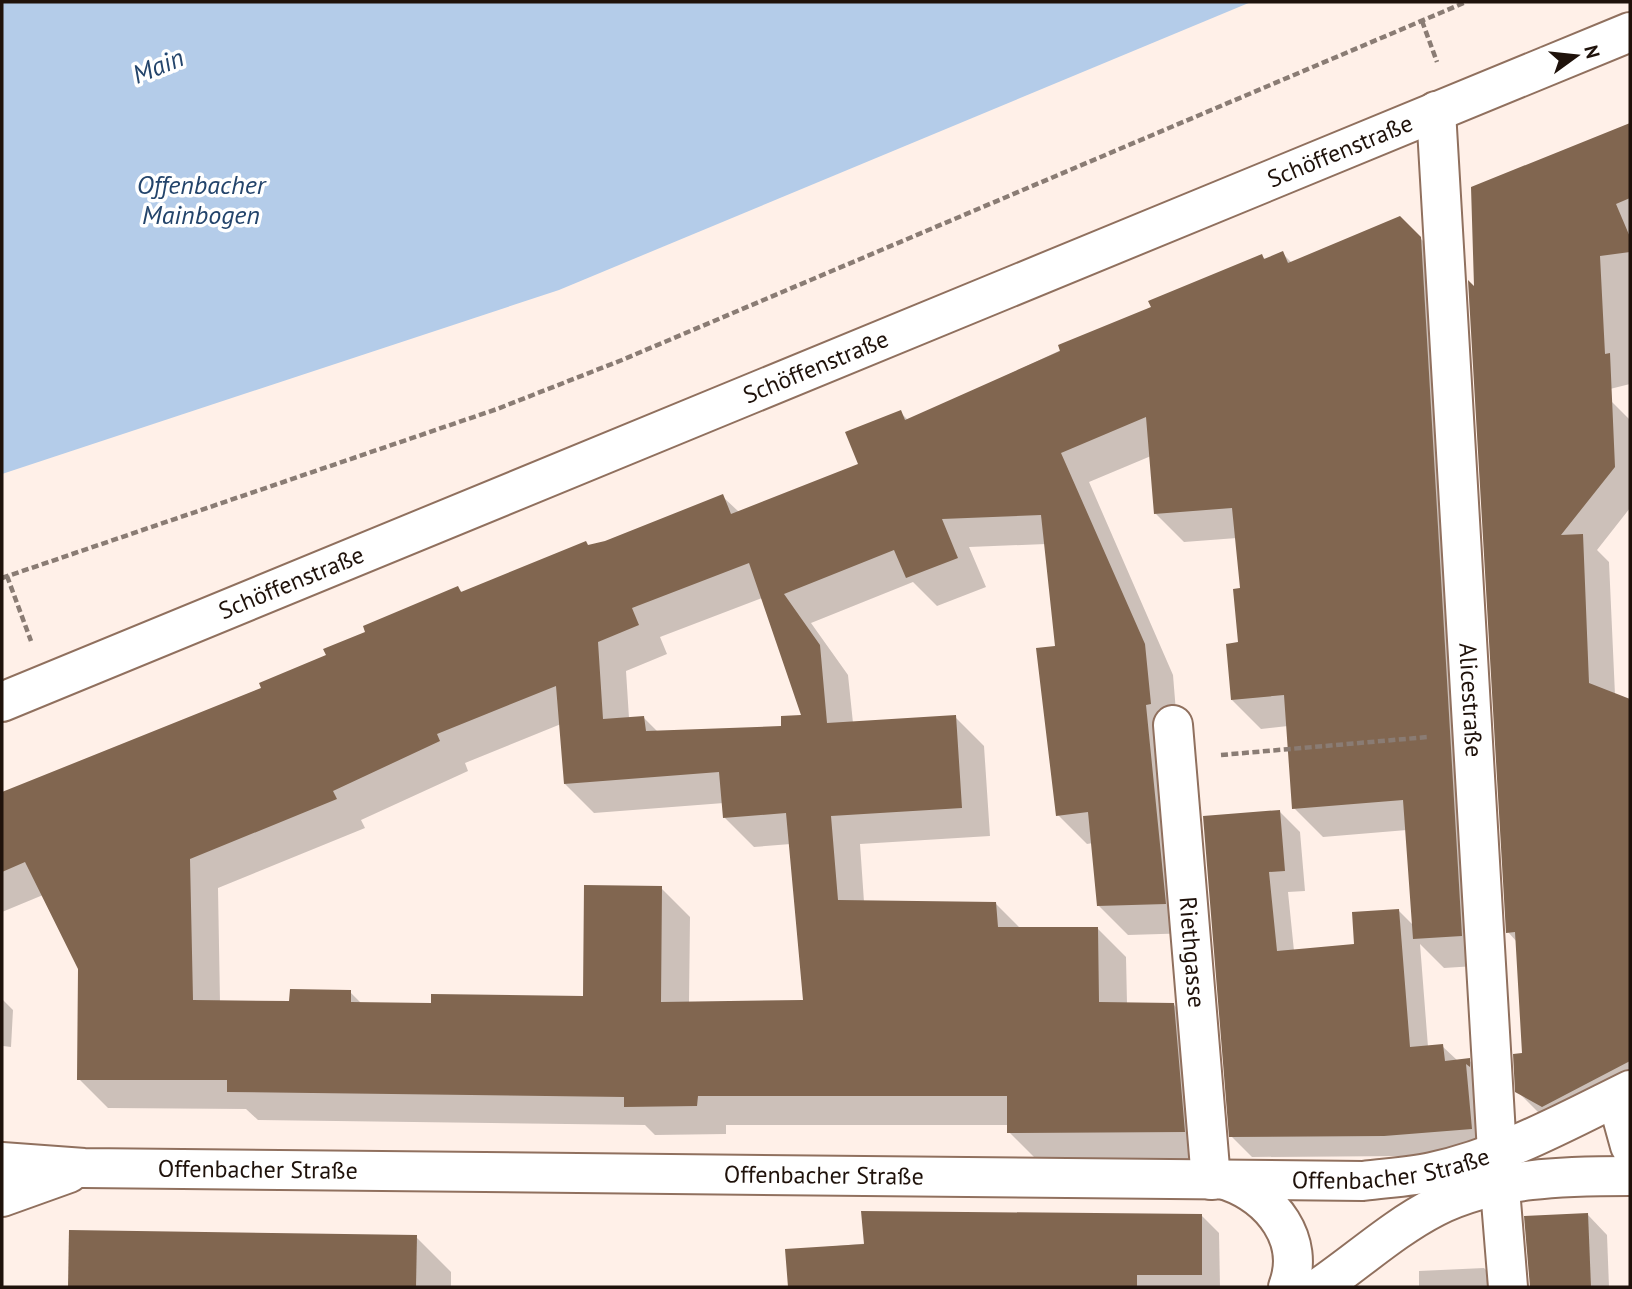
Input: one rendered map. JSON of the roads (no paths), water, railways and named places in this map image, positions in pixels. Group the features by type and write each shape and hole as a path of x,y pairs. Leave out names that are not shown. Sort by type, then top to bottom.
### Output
{"street":[{"name":"Schöffenstraße","path":"2,702 1630,32"},
{"name":"Alicestraße","path":"1436,111 1508,1287"},
{"name":"Riethgasse","path":"1174,742 1219,1180"},
{"name":"Offenbacher Straße","path":"2,1162 84,1168 1363,1181 1431,1172 1499,1168 1630,1090"},
{"path":"1630,1096 1622,1117 1630,1146"},
{"path":"2,1197 84,1168"},
{"path":"1320,1287 1418,1217 1457,1198 1499,1168 1630,1176"},
{"path":"1219,1180 1251,1189 1262,1198 1286,1231 1294,1258 1288,1287"}],"water":[{"name":"Offenbacher Mainbogen","path":"2,2 1251,2 559,290 2,474"}],"water label":[{"name":"Main","path":"158,66"}]}
